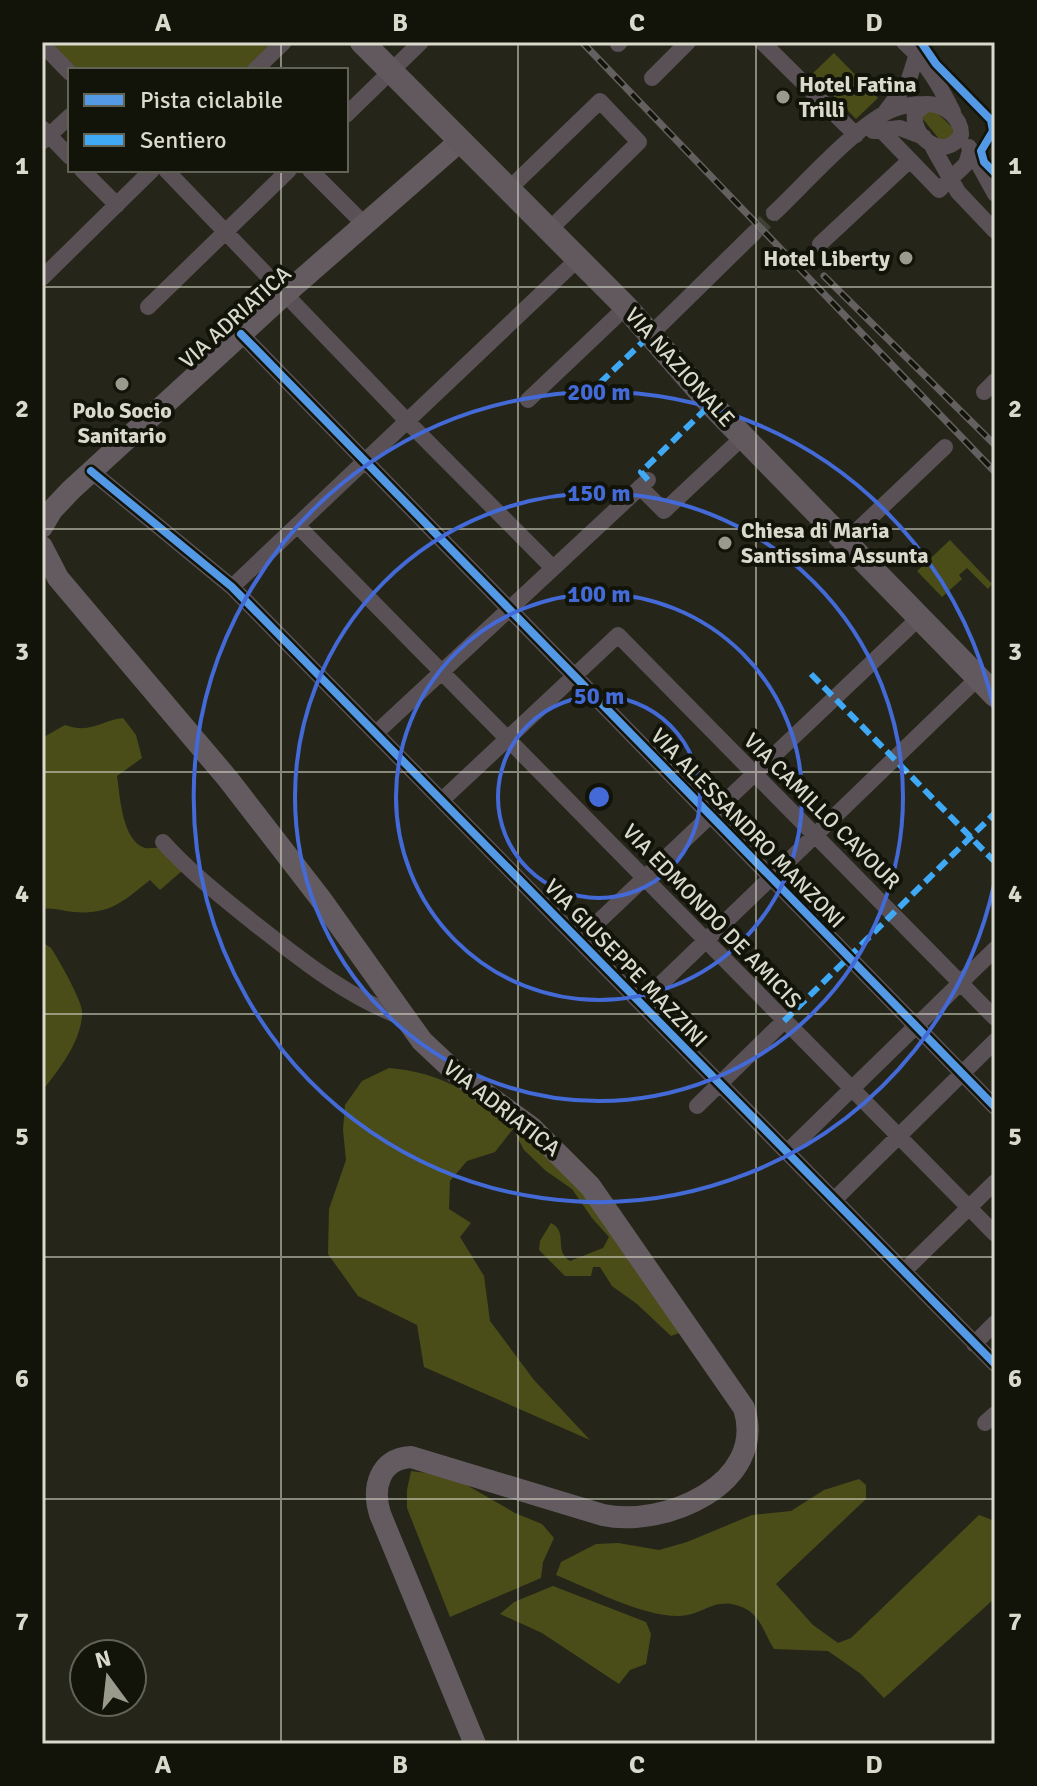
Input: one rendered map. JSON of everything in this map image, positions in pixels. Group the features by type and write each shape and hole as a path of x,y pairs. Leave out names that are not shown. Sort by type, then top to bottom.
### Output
{"main road":[{"name":"VIA NAZIONALE","path":"362,42 579,258 743,437 987,687"},
{"name":"VIA ADRIATICA","path":"42,527 56,506 91,471 285,294 460,141"},
{"name":"VIA ADRIATICA","path":"42,547 58,578 212,760 320,898 404,1018 435,1055 532,1128 590,1186 739,1398 747,1417 747,1435 740,1463 727,1478 691,1502 650,1516 623,1518 603,1515 411,1457 395,1460 382,1473 376,1487 379,1510 475,1744"}],"street":[{"path":"257,68 284,42"},
{"path":"348,113 421,42"},
{"path":"652,78 688,42"},
{"path":"762,42 852,138"},
{"path":"904,42 937,81 993,191"},
{"path":"42,44 68,71"},
{"path":"881,120 908,82 917,54"},
{"path":"917,54 919,107 915,126 931,143 995,231"},
{"path":"509,189 600,101 639,142 550,229"},
{"path":"774,213 852,138 881,120 919,107 939,105 960,125 961,135 949,147 931,143 881,120"},
{"path":"68,118 44,136 68,155"},
{"path":"881,120 909,161 936,189 958,180 970,151"},
{"path":"820,244 909,161"},
{"path":"84,172 117,205"},
{"path":"45,270 150,172"},
{"path":"168,172 553,568"},
{"path":"148,307 287,172"},
{"path":"312,172 365,225"},
{"path":"958,180 993,191"},
{"path":"651,334 754,233"},
{"path":"232,587 579,258"},
{"path":"528,400 626,307"},
{"name":"VIA ALESSANDRO MANZONI","path":"241,334 995,1107"},
{"path":"376,733 644,483 664,511 743,437"},
{"path":"846,541 945,447"},
{"name":"VIA GIUSEPPE MAZZINI","path":"91,471 232,587 995,1364"},
{"name":"VIA EDMONDO DE AMICIS","path":"297,525 995,1234"},
{"path":"579,940 920,617"},
{"name":"VIA CAMILLO CAVOUR","path":"575,676 618,635 995,1018"},
{"path":"442,800 575,676"},
{"path":"641,1003 815,835 987,687"},
{"path":"163,842 189,872 305,963 374,1005 404,1018"},
{"path":"787,1152 995,949"},
{"path":"697,1106 784,1021"},
{"path":"834,1200 995,1041"},
{"path":"904,1271 995,1182"},
{"path":"974,1344 995,1323"}],"shaded area":[{"path":"45,42 275,42 250,68 71,68"},
{"path":"834,53 878,98 856,119 812,74"},
{"path":"934,110 952,127 954,137 940,140 922,118 924,113"},
{"path":"950,540 992,584 988,589 967,568 959,575 962,579 942,597 917,571"},
{"path":"123,718 136,735 142,758 117,776 127,827 137,844 145,848 165,847 183,870 160,890 150,880 107,909 74,912 42,909 42,738 65,725 89,728"},
{"path":"42,942 51,948 59,961 82,1011 74,1043 42,1091"},
{"path":"389,1068 425,1074 456,1087 513,1128 521,1121 574,1169 679,1333 671,1336 637,1304 612,1286 600,1267 593,1267 591,1276 565,1276 539,1250 540,1241 551,1223 559,1231 562,1252 570,1261 603,1248 609,1237 572,1189 546,1171 524,1150 513,1129 495,1152 467,1161 450,1181 449,1209 471,1223 460,1237 484,1276 490,1321 534,1380 590,1440 424,1367 417,1325 358,1296 328,1254 329,1209 346,1160 343,1130 345,1105 362,1081"},
{"path":"411,1471 451,1476 515,1513 542,1524 554,1538 543,1562 541,1578 450,1617 407,1508"},
{"path":"859,1479 866,1485 866,1499 776,1584 813,1625 838,1643 851,1638 979,1515 995,1521 995,1598 884,1698 861,1674 828,1651 774,1649 755,1617 736,1605 719,1604 689,1615 665,1615 617,1601 556,1575 561,1562 596,1544 618,1543 659,1550 752,1515 791,1511 824,1490"},
{"path":"553,1586 646,1622 651,1634 646,1664 630,1670 619,1684 542,1633 500,1614 514,1602"}],"tunnel":[{"path":"754,233 774,213"}],"railway":[{"path":"582,42 995,472"},
{"path":"824,276 995,445"}],"marked path":[{"path":"600,383 651,334"},
{"path":"648,480 641,472 711,404"},
{"path":"811,674 995,862"},
{"path":"784,1021 995,813"}],"cycle path":[{"path":"921,42 936,64 991,120 993,131 981,151 984,162 995,173"},
{"path":"241,334 995,1107"},
{"path":"91,471 232,587 995,1364"}],"place":[{"name":"Hotel Fatina Trilli","path":"783,97"},
{"name":"Hotel Liberty","path":"906,258"},
{"name":"Polo Socio Sanitario","path":"122,384"},
{"name":"Chiesa di Maria Santissima Assunta","path":"725,543"}]}
